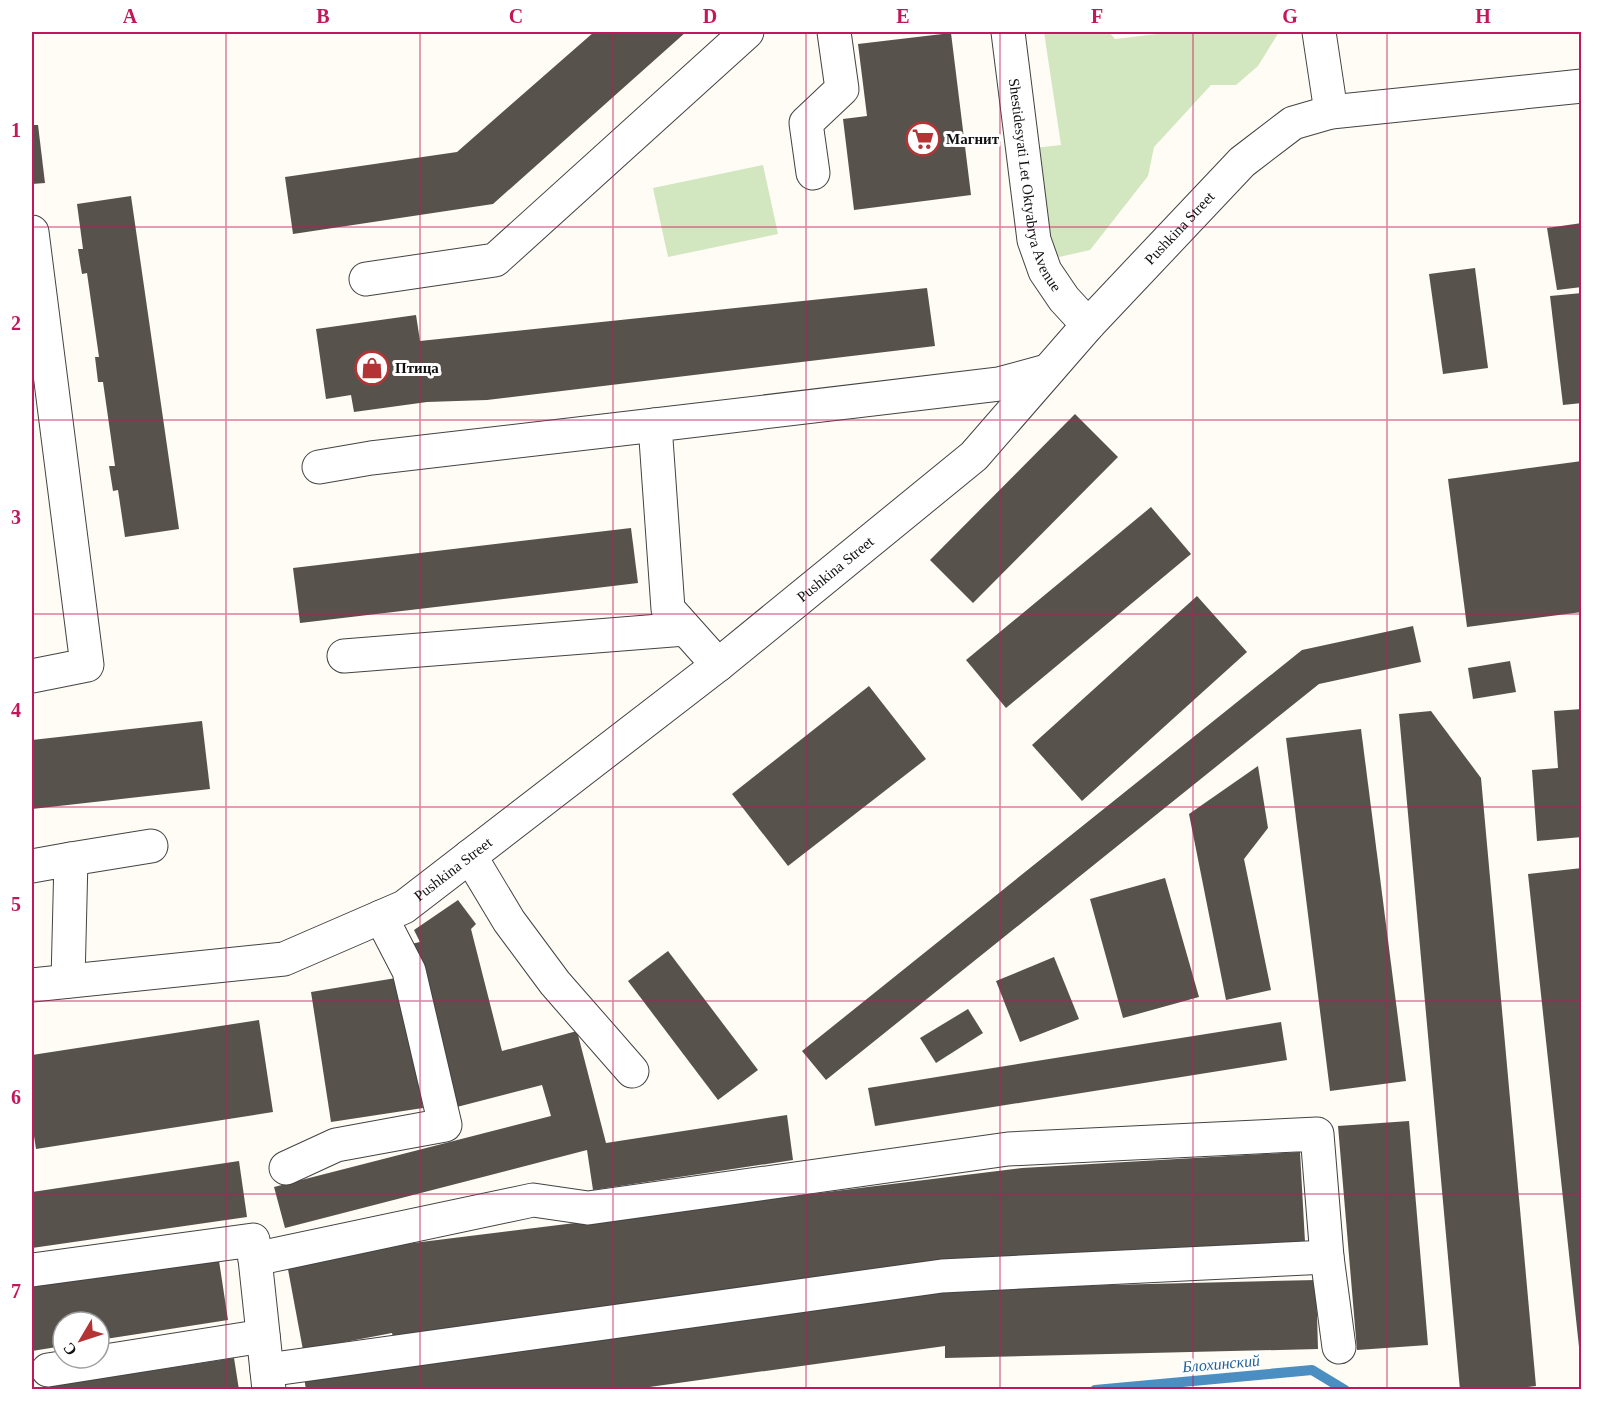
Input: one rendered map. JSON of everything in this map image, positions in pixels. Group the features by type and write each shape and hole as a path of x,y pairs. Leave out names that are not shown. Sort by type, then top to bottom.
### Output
{"street":[{"path":"366,279 495,260 747,32"},
{"path":"813,173 806,123 842,89 834,32"},
{"name":"Shestidesyati Let Oktyabrya Avenue","path":"1008,32 1034,240 1045,271 1064,299 1088,325"},
{"path":"1319,32 1331,112"},
{"name":"Pushkina Street","path":"32,985 284,959 404,907 718,665 974,456 1088,325 1242,162 1293,123 1331,112 1581,86"},
{"path":"32,232 87,665 32,676"},
{"path":"319,467 371,458 999,384 1047,371"},
{"path":"655,425 668,609 718,665"},
{"path":"344,656 685,629"},
{"path":"32,866 151,846"},
{"path":"470,856 509,921 555,983 632,1071"},
{"path":"68,981 71,859"},
{"path":"285,1168 336,1144 445,1125 409,970 381,917"},
{"path":"255,1259 532,1200 588,1208 1008,1149 1317,1134 1327,1257 1339,1347"},
{"path":"32,1270 253,1240 268,1379 942,1276 1327,1257"},
{"path":"48,1370 263,1336"}],"green space":[{"path":"1044,32 1109,32 1115,39 1174,32 1279,32 1258,66 1236,85 1211,85 1154,147 1148,176 1090,250 1059,257 1048,251 1034,148 1061,145"},
{"path":"763,165 778,234 668,257 653,188"}],"building":[{"path":"594,32 686,32 493,204 293,234 285,177 457,152"},
{"path":"951,33 971,195 854,210 843,119 867,116 858,44"},
{"path":"32,125 38,125 45,183 32,184"},
{"path":"131,196 179,529 125,537 118,490 113,491 109,466 115,466 103,382 98,382 95,357 99,357 87,273 82,274 78,249 83,249 77,204"},
{"path":"1582,223 1582,287 1557,290 1547,228"},
{"path":"1475,268 1488,368 1443,374 1429,274"},
{"path":"927,288 935,346 487,400 427,402 354,412 351,395 326,399 316,329 416,315 420,341"},
{"path":"1582,293 1582,403 1563,405 1550,296"},
{"path":"1075,414 1118,457 973,603 930,560"},
{"path":"1582,461 1582,612 1467,627 1448,479"},
{"path":"1151,507 1191,554 1006,708 966,660"},
{"path":"631,528 638,583 300,623 293,568"},
{"path":"1197,596 1247,652 1082,801 1032,745"},
{"path":"1413,626 1421,662 1319,684 826,1080 802,1051 1302,650"},
{"path":"1510,661 1516,692 1473,699 1468,668"},
{"path":"869,686 926,759 788,866 732,794"},
{"path":"1582,709 1582,837 1537,841 1532,770 1558,768 1554,711"},
{"path":"1431,711 1481,778 1536,1386 1502,1390 1460,1390 1399,714"},
{"path":"202,721 210,789 32,809 32,740"},
{"path":"1361,729 1406,1081 1330,1091 1286,738"},
{"path":"1258,766 1268,828 1244,859 1271,990 1226,1000 1189,814"},
{"path":"1582,868 1582,1356 1580,1356 1528,874"},
{"path":"1165,878 1199,997 1123,1018 1090,899"},
{"path":"458,900 476,924 471,929 502,1051 577,1031 606,1143 787,1115 793,1160 593,1190 587,1150 285,1228 274,1187 551,1116 542,1085 453,1108 411,944 420,942 414,930"},
{"path":"668,951 758,1070 718,1100 628,981"},
{"path":"1054,957 1079,1019 1020,1042 996,981"},
{"path":"402,977 423,1108 331,1122 311,992"},
{"path":"968,1009 983,1033 936,1063 920,1038"},
{"path":"259,1020 273,1112 36,1149 32,1123 32,1055"},
{"path":"1281,1022 1287,1060 875,1126 868,1088"},
{"path":"1409,1121 1428,1345 1357,1350 1338,1126"},
{"path":"1300,1152 1305,1242 393,1337 392,1333 303,1350 287,1264 381,1247 1022,1168"},
{"path":"239,1161 247,1217 32,1248 32,1192"},
{"path":"218,1254 228,1320 111,1338 111,1310 51,1310 51,1348 32,1351 32,1283"},
{"path":"1316,1280 1318,1349 945,1358 945,1346 628,1390 306,1390 304,1377 944,1289"},
{"path":"234,1358 239,1390 39,1390 39,1388"}],"waterway":[{"name":"Блохинский","path":"1095,1390 1312,1370 1345,1390"}],"place":[{"name":"Магнит","path":"923,139"},
{"name":"Птица","path":"372,368"}]}
